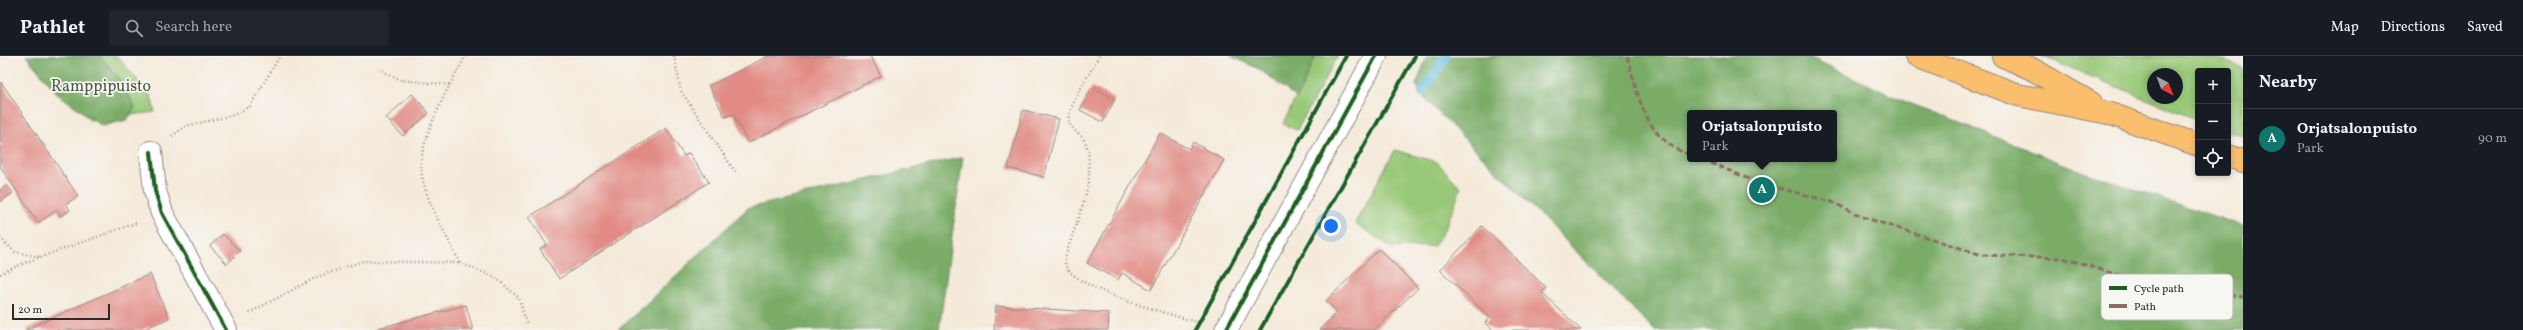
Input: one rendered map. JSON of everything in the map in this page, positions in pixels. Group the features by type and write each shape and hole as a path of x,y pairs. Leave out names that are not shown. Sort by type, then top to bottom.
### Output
{"main road":[{"path":"1916,56 2018,95 2108,113 2195,144"},
{"path":"2003,56 2030,68 2108,113"},
{"path":"2231,157 2243,161"}],"street":[{"path":"1216,328 1376,56"},
{"path":"151,152 154,191 162,213 225,328"}],"path":[{"path":"151,152 186,126 234,115 250,106 280,56"},
{"path":"460,263 429,198 420,169 421,148 466,56"},
{"path":"674,56 681,91 736,174"},
{"path":"1099,56 1070,110 1068,121 1072,128 1082,137 1088,148 1090,172 1087,187 1065,259 1066,267 1074,275 1120,298 1198,324 1216,328"},
{"path":"379,69 401,80 451,85"},
{"path":"0,274 162,213"},
{"path":"0,238 15,252 42,258"},
{"path":"225,328 317,277 363,261 460,263 495,277 519,298 526,323"},
{"path":"1198,324 1203,316"}],"green space":[{"name":"Ramppipuisto","path":"26,56 100,56 118,77 135,107 127,120 102,126 58,94"},
{"name":"Ramppipuisto","path":"34,56 117,56 151,96 155,112 89,120"},
{"path":"1230,56 1316,56 1297,98 1259,69"},
{"path":"1250,56 1338,56 1297,130 1283,124 1302,85"},
{"path":"1427,56 1807,56 1899,99 2084,172 2243,226 2243,330 1654,330 1425,99 1416,85"},
{"path":"2041,56 2211,56 2243,68 2243,137 2231,132 2231,68 2195,68 2195,119 2159,104 2183,104 2183,68 2147,68 2147,99"},
{"path":"1395,150 1437,162 1461,188 1445,229 1434,246 1392,248 1355,223"},
{"path":"963,157 939,330 618,330 748,208"}],"building":[{"path":"768,56 870,56 881,76 748,143 733,114 725,117 709,86"},
{"path":"1,82 78,196 66,204 70,210 61,216 57,210 38,223 0,166"},
{"path":"1092,87 1115,99 1103,122 1080,110"},
{"path":"412,94 429,113 403,136 386,118"},
{"path":"1023,110 1059,119 1044,177 1008,168"},
{"path":"666,128 684,156 689,153 709,182 559,279 540,249 547,245 529,217"},
{"path":"1160,133 1189,149 1193,142 1224,160 1151,290 1122,273 1118,280 1087,263"},
{"path":"7,185 13,193 0,202 0,190"},
{"path":"1482,226 1546,288 1542,293 1581,330 1492,330 1485,323 1490,318 1440,270"},
{"path":"223,234 240,251 227,264 210,246"},
{"path":"1379,249 1418,288 1374,330 1319,330 1337,312 1326,301"},
{"path":"150,274 169,318 142,330 25,330"},
{"path":"466,305 473,330 375,330 375,329"},
{"path":"996,306 1109,313 1108,330 994,330"}],"waterway":[{"path":"1423,92 1446,56"}],"marked path":[{"path":"1627,56 1640,101 1653,127 1662,139 1675,148 1687,154"},
{"path":"1709,162 1756,182 1832,202 1863,217 1982,255 2063,258 2115,274"},
{"path":"2233,295 2243,297"}],"cycle path":[{"path":"1195,330 1346,56"},
{"path":"1226,330 1376,56"},
{"path":"1260,330 1415,56"},
{"path":"151,152 155,191 162,213 226,330"}],"place":[{"name":"Orjatsalonpuisto","path":"1762,190"}]}
